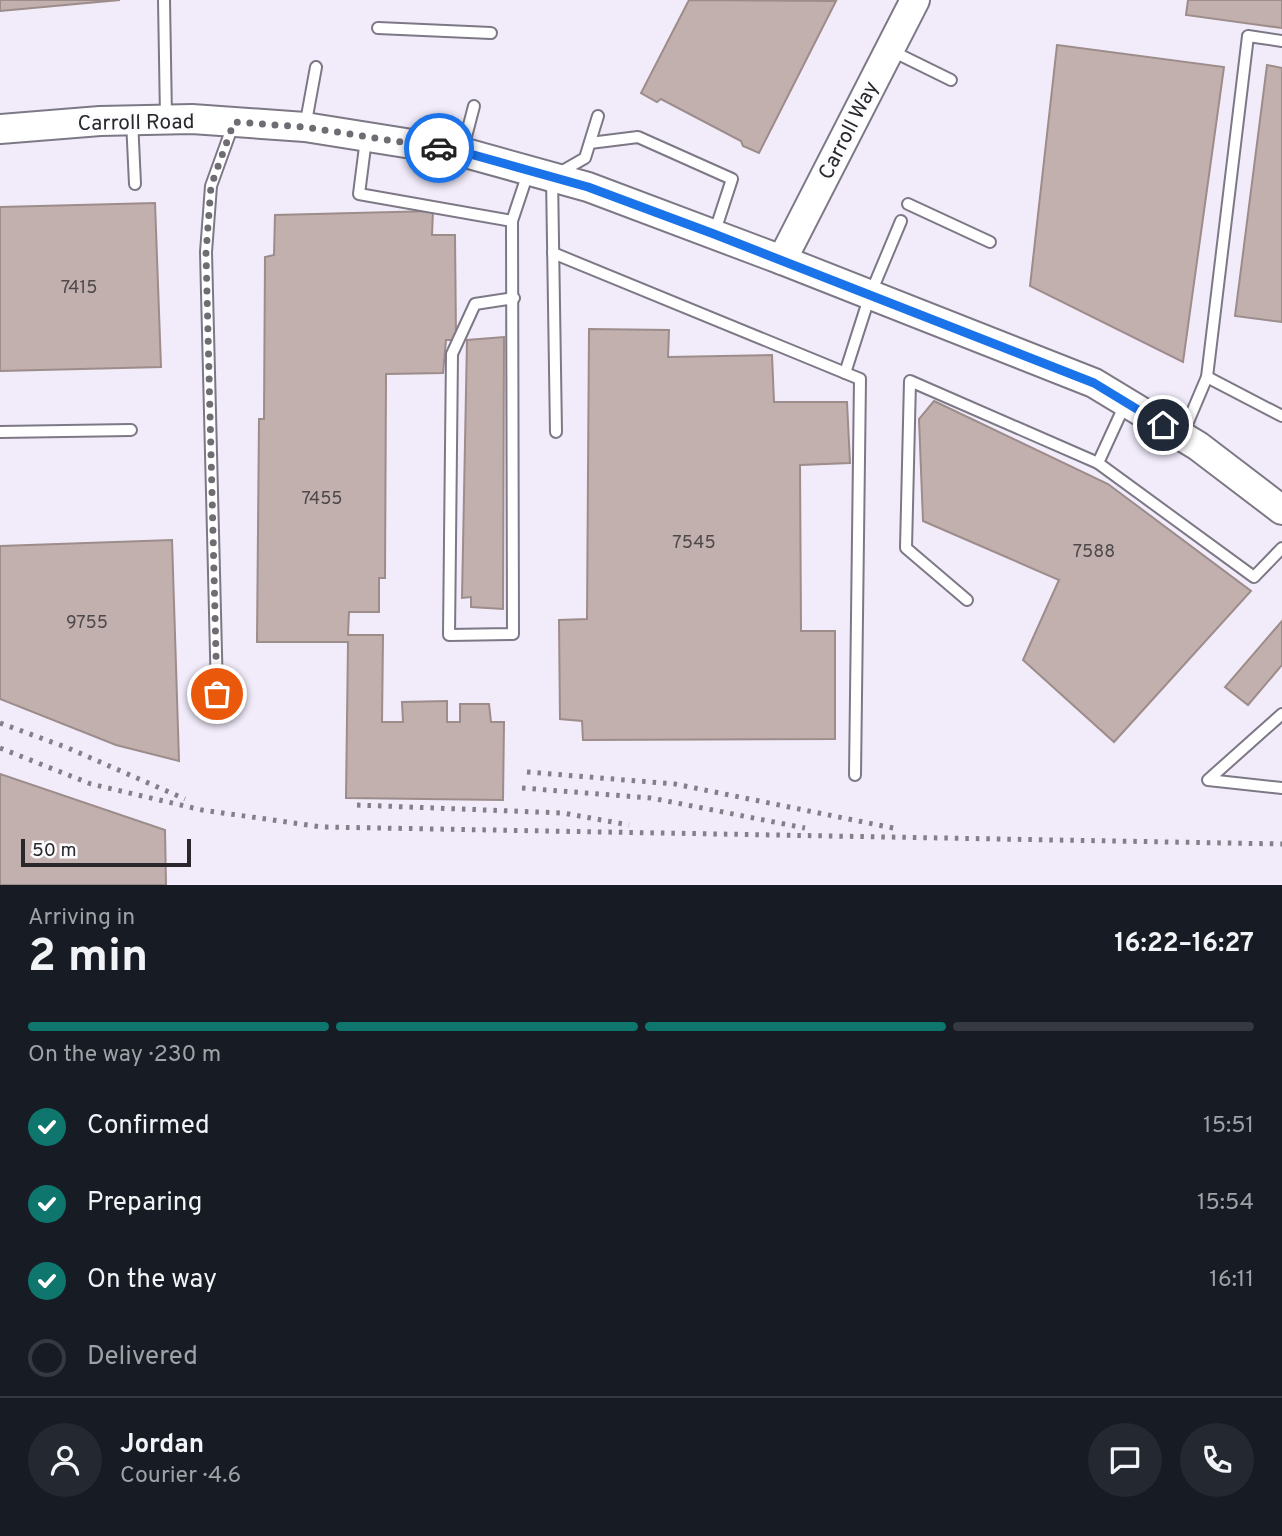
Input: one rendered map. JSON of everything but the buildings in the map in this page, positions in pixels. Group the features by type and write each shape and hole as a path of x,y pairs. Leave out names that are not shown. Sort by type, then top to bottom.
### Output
{"main road":[{"name":"Carroll Way","path":"782,260 915,0"},
{"name":"Carroll Road","path":"0,129 132,120 234,122 305,127 463,152 588,187 1094,383 1182,436 1282,510"}],"lane":[{"path":"164,0 166,120"},
{"path":"378,28 491,33"},
{"path":"1182,436 1207,377 1248,36 1282,41"},
{"path":"889,50 951,80"},
{"path":"305,127 316,67"},
{"path":"463,152 474,106"},
{"path":"514,298 475,304 452,354 449,635 513,634 514,298 512,221 540,173 585,158 598,116"},
{"path":"132,120 135,184"},
{"path":"217,694 206,253 211,186 234,122"},
{"path":"367,137 359,194 512,221"},
{"path":"590,143 638,137 732,179 714,234"},
{"path":"540,173 553,253 556,432"},
{"path":"908,204 990,242"},
{"path":"845,373 870,295 901,221"},
{"path":"553,253 860,379 855,775"},
{"path":"1207,377 1282,416"},
{"path":"967,600 906,548 910,381 1098,463 1254,577 1282,548"},
{"path":"1098,463 1126,402"},
{"path":"0,432 131,430"},
{"path":"1282,713 1208,780 1282,788"}],"railway":[{"path":"0,723 68,748 185,799"},
{"path":"0,748 91,784 202,810 322,827 1282,844"},
{"path":"527,772 675,784 898,829"},
{"path":"522,788 651,798 805,828"},
{"path":"357,805 563,813 629,825"}],"way so far":[{"path":"217,694 206,253 211,186 234,122 305,127 439,148"}],"route":[{"path":"439,148 463,152 588,187 714,234 1094,383 1163,425"}]}
